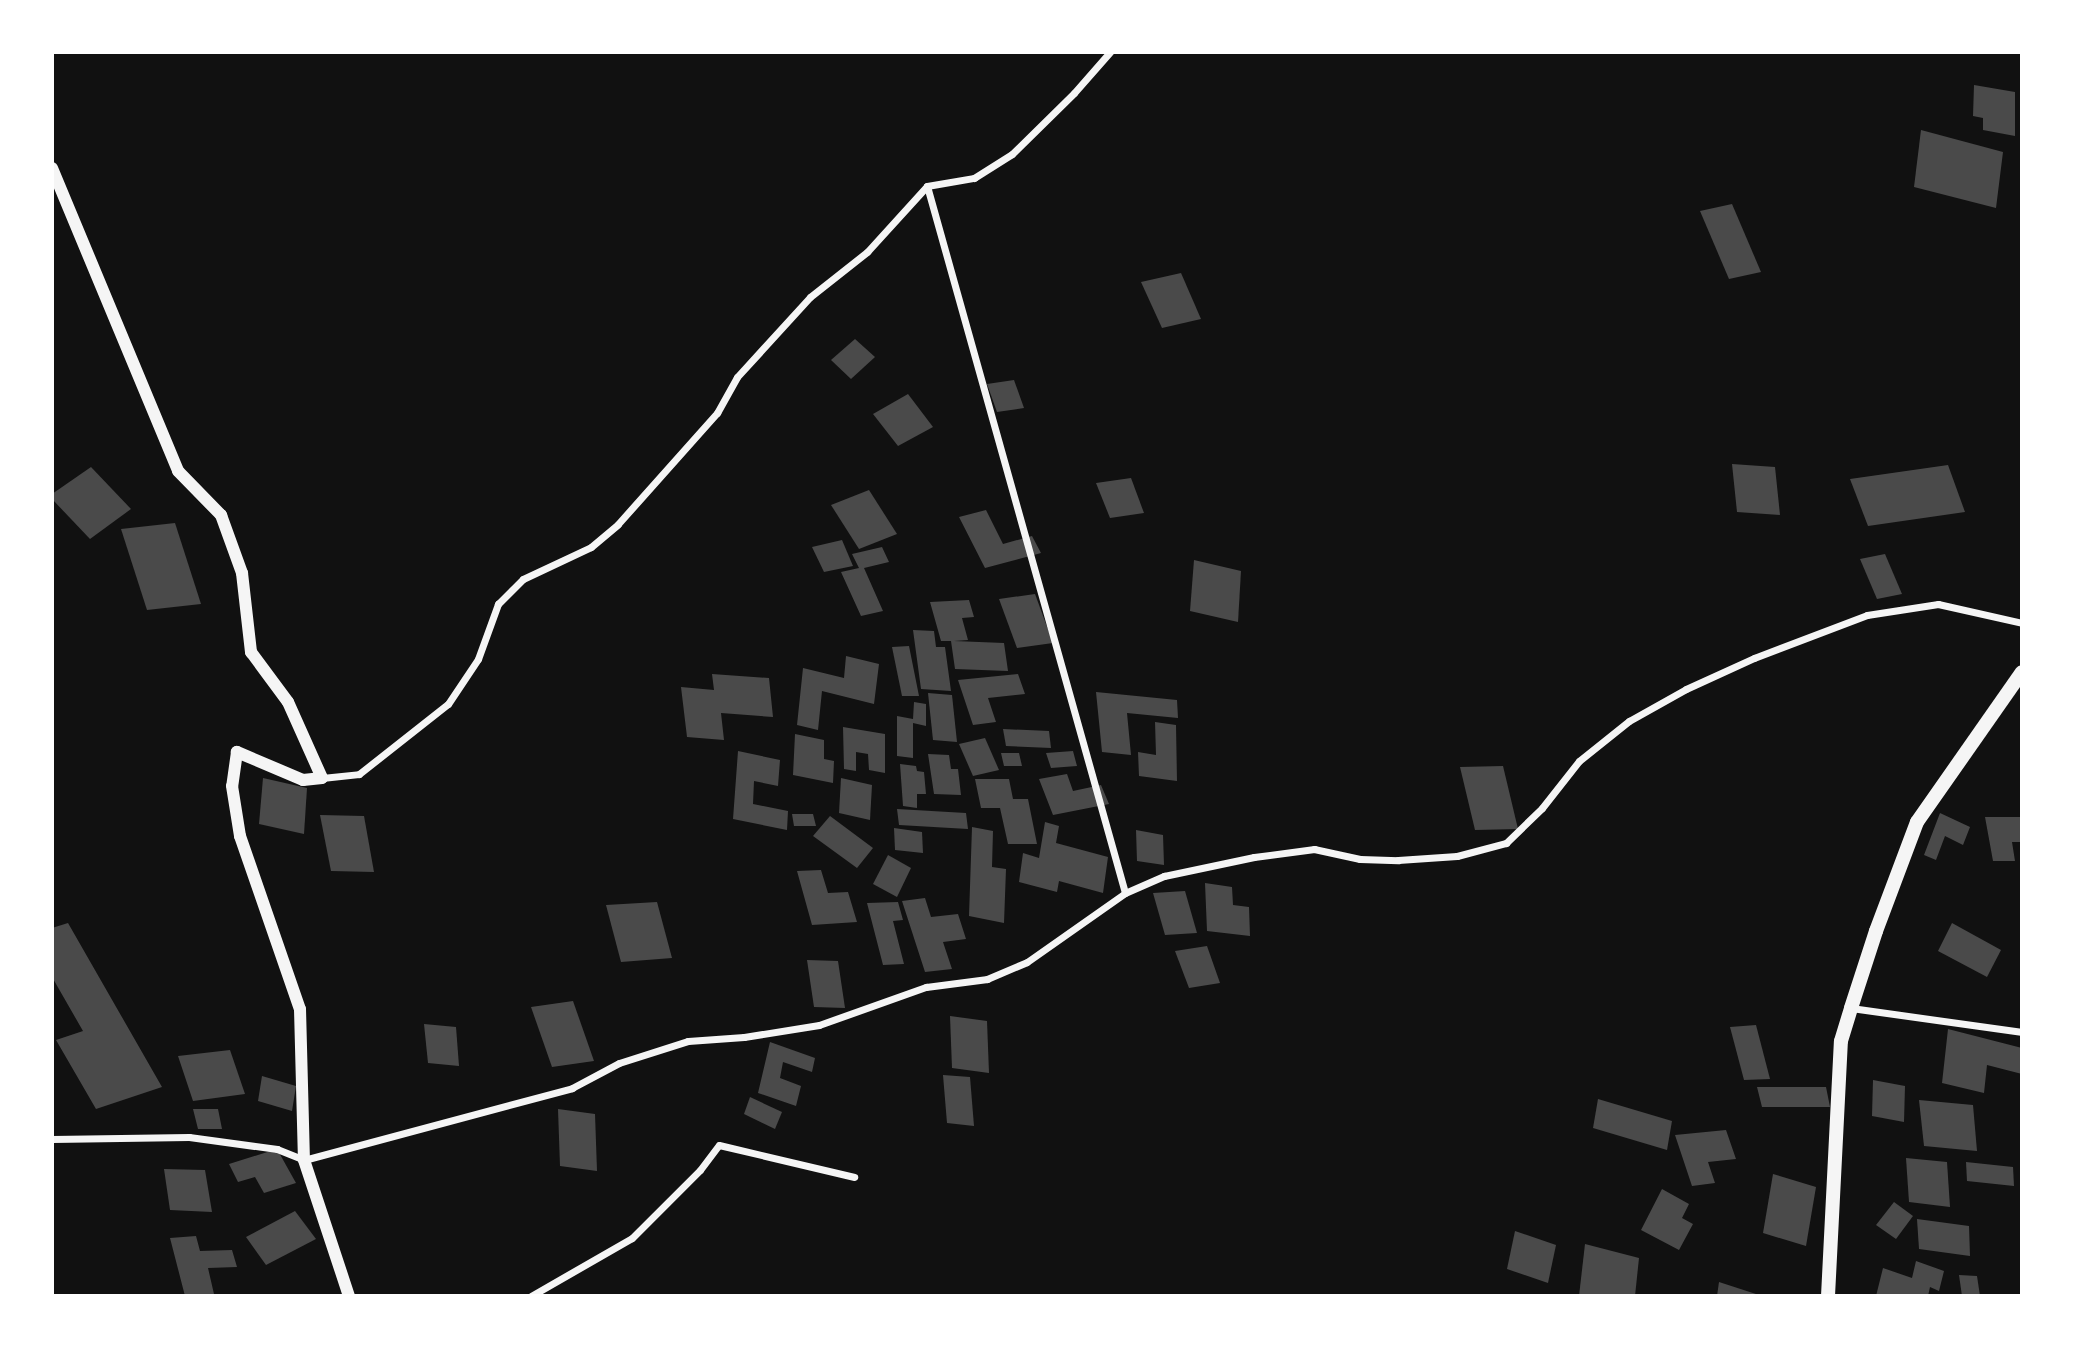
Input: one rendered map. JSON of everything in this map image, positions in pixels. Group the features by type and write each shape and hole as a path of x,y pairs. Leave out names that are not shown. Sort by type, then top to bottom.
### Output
{"main road":[{"path":"1828,1296 1841,1041 1851,1008 1876,931 1917,822 2021,672"}],"street":[{"path":"349,1296 304,1160 300,1009 240,835 232,786 237,752 303,780 359,775 447,704 478,659 498,604 523,579 591,547 618,524 717,413 737,377 810,297 867,252 927,186 974,178 1012,154 1074,93 1110,52"},
{"path":"52,168 178,471 221,514 242,573 251,652 288,702 322,778"},
{"path":"927,186 1125,893"},
{"path":"52,1139 188,1137 277,1149 304,1160 572,1088 619,1063 688,1041 744,1037 819,1025 926,988 987,979 1027,962 1125,893 1164,876 1254,857 1314,849 1360,859 1398,860 1457,856 1506,843 1542,808 1579,761 1629,721 1686,689 1754,658 1867,615 1938,604 2021,623"},
{"path":"1851,1008 2021,1032"},
{"path":"531,1296 632,1238 700,1170 719,1145 854,1177"}],"building":[{"path":"1974,85 2015,92 2015,136 1983,130 1983,118 1973,116"},
{"path":"1921,130 2003,152 1996,208 1914,187"},
{"path":"1732,204 1761,272 1729,279 1700,211"},
{"path":"1181,273 1201,319 1162,328 1141,282"},
{"path":"855,339 875,357 851,379 831,360"},
{"path":"1014,380 1024,408 997,412 987,384"},
{"path":"908,394 933,427 898,446 873,414"},
{"path":"1732,464 1775,467 1780,515 1737,512"},
{"path":"1948,465 1965,512 1868,526 1850,479"},
{"path":"91,467 131,509 90,539 52,499 52,494"},
{"path":"1131,478 1144,513 1110,518 1096,483"},
{"path":"869,490 897,534 859,549 831,505"},
{"path":"986,510 1003,544 1032,536 1041,553 985,568 959,517"},
{"path":"175,523 201,604 147,610 121,529"},
{"path":"842,540 853,566 824,572 812,547"},
{"path":"882,547 889,562 864,568 883,611 861,616 841,572 859,568 852,554"},
{"path":"1885,554 1902,594 1877,599 1860,559"},
{"path":"1194,560 1241,571 1238,622 1190,611"},
{"path":"1035,594 1053,643 1017,648 999,599"},
{"path":"969,600 974,617 962,618 968,640 954,641 1004,643 1008,671 955,669 951,641 941,641 930,602"},
{"path":"913,630 934,631 936,647 945,647 951,691 921,689"},
{"path":"909,646 919,696 902,696 892,647"},
{"path":"846,656 879,664 874,704 822,691 818,730 797,725 803,668 844,678"},
{"path":"712,674 769,678 773,717 721,713 724,740 687,737 681,687 714,690"},
{"path":"1018,674 1025,694 988,698 996,722 973,725 958,680"},
{"path":"1096,692 1177,700 1178,718 1127,713 1131,755 1102,752"},
{"path":"928,693 952,695 957,742 933,740"},
{"path":"914,702 926,704 926,726 913,723 913,758 897,756 897,716 913,719"},
{"path":"1155,722 1176,725 1177,781 1139,776 1138,752 1156,755"},
{"path":"843,727 885,734 885,773 869,770 868,754 856,752 856,771 844,769"},
{"path":"1003,729 1049,731 1051,748 1006,746"},
{"path":"795,734 824,740 824,759 834,761 833,783 793,775"},
{"path":"985,738 999,770 973,776 959,744"},
{"path":"738,751 780,760 778,786 754,781 753,804 788,811 787,830 733,819"},
{"path":"1073,751 1077,766 1051,768 1046,753"},
{"path":"1001,753 1019,753 1022,766 1004,766"},
{"path":"928,754 949,755 951,769 958,769 961,795 934,794"},
{"path":"900,764 916,766 917,771 924,772 926,794 917,794 917,808 903,806"},
{"path":"1503,766 1518,829 1475,830 1460,767"},
{"path":"1067,774 1073,791 1101,785 1109,804 1053,815 1039,779"},
{"path":"263,778 307,788 304,834 259,824"},
{"path":"841,778 872,785 870,820 839,813"},
{"path":"975,779 1009,779 1013,799 1028,799 1037,844 1008,844 1000,808 981,808"},
{"path":"897,809 966,813 968,829 899,825"},
{"path":"1940,813 1970,827 1963,845 1945,836 1936,860 1924,855"},
{"path":"792,814 813,814 816,826 794,826"},
{"path":"320,815 364,816 374,872 331,871"},
{"path":"830,816 873,848 857,868 813,836"},
{"path":"1985,817 2022,817 2022,842 2012,842 2015,861 1993,861"},
{"path":"1045,822 1059,826 1056,843 1108,857 1103,893 1059,881 1057,892 1019,882 1023,853 1039,858"},
{"path":"972,827 993,831 992,867 1006,869 1004,923 969,916"},
{"path":"894,828 922,832 923,853 895,850"},
{"path":"1136,830 1163,835 1164,865 1137,861"},
{"path":"888,855 911,868 897,897 873,884"},
{"path":"821,870 828,893 848,892 857,922 812,925 797,871"},
{"path":"1205,883 1232,887 1233,905 1249,907 1250,936 1207,931"},
{"path":"1185,891 1197,933 1165,935 1153,893"},
{"path":"925,898 931,917 958,914 966,939 943,942 952,969 925,972 902,901"},
{"path":"657,902 672,958 621,962 606,905"},
{"path":"898,902 903,920 893,921 904,964 883,965 867,903"},
{"path":"68,923 162,1087 96,1109 56,1040 83,1031 52,977 52,928"},
{"path":"1952,923 2001,950 1987,977 1938,951"},
{"path":"1207,946 1220,983 1189,988 1175,951"},
{"path":"807,960 838,961 845,1008 814,1007"},
{"path":"573,1001 594,1061 552,1067 531,1007"},
{"path":"950,1016 987,1021 989,1073 952,1068"},
{"path":"424,1024 456,1027 459,1066 428,1063"},
{"path":"1756,1025 1770,1079 1744,1080 1730,1027"},
{"path":"1948,1029 2022,1048 2022,1074 1987,1065 1984,1093 1942,1083"},
{"path":"770,1042 815,1058 812,1072 783,1062 780,1078 801,1086 796,1106 758,1093"},
{"path":"230,1050 245,1094 193,1101 178,1056"},
{"path":"943,1075 970,1077 974,1126 947,1123"},
{"path":"262,1076 296,1086 292,1111 258,1101"},
{"path":"1873,1080 1905,1086 1904,1122 1872,1116"},
{"path":"1757,1087 1826,1087 1830,1107 1762,1107"},
{"path":"750,1097 782,1112 775,1129 744,1114"},
{"path":"1598,1099 1672,1121 1667,1150 1593,1128"},
{"path":"1919,1100 1973,1105 1977,1151 1924,1146"},
{"path":"193,1109 218,1109 222,1129 198,1129"},
{"path":"558,1109 595,1114 597,1171 560,1166"},
{"path":"1726,1130 1736,1159 1708,1162 1715,1183 1692,1186 1675,1135"},
{"path":"277,1149 296,1183 264,1193 255,1177 238,1182 229,1164"},
{"path":"1906,1158 1947,1162 1950,1207 1909,1202"},
{"path":"1966,1162 2013,1167 2014,1186 1967,1181"},
{"path":"164,1169 205,1170 212,1212 170,1210"},
{"path":"1773,1174 1816,1187 1806,1246 1763,1233"},
{"path":"1662,1189 1689,1204 1682,1218 1693,1224 1679,1250 1641,1230"},
{"path":"1894,1202 1913,1216 1896,1239 1876,1225"},
{"path":"295,1211 316,1239 266,1265 246,1237"},
{"path":"1917,1219 1969,1226 1970,1256 1919,1249"},
{"path":"1515,1231 1556,1245 1548,1283 1507,1269"},
{"path":"196,1236 200,1251 232,1250 237,1267 208,1268 214,1294 185,1296 170,1238"},
{"path":"1585,1244 1639,1258 1635,1296 1579,1296"},
{"path":"1916,1261 1944,1271 1939,1291 1930,1287 1928,1296 1876,1296 1883,1268 1912,1278"},
{"path":"1959,1275 1977,1276 1980,1296 1962,1296"},
{"path":"1719,1282 1759,1295 1759,1296 1717,1296"}]}
